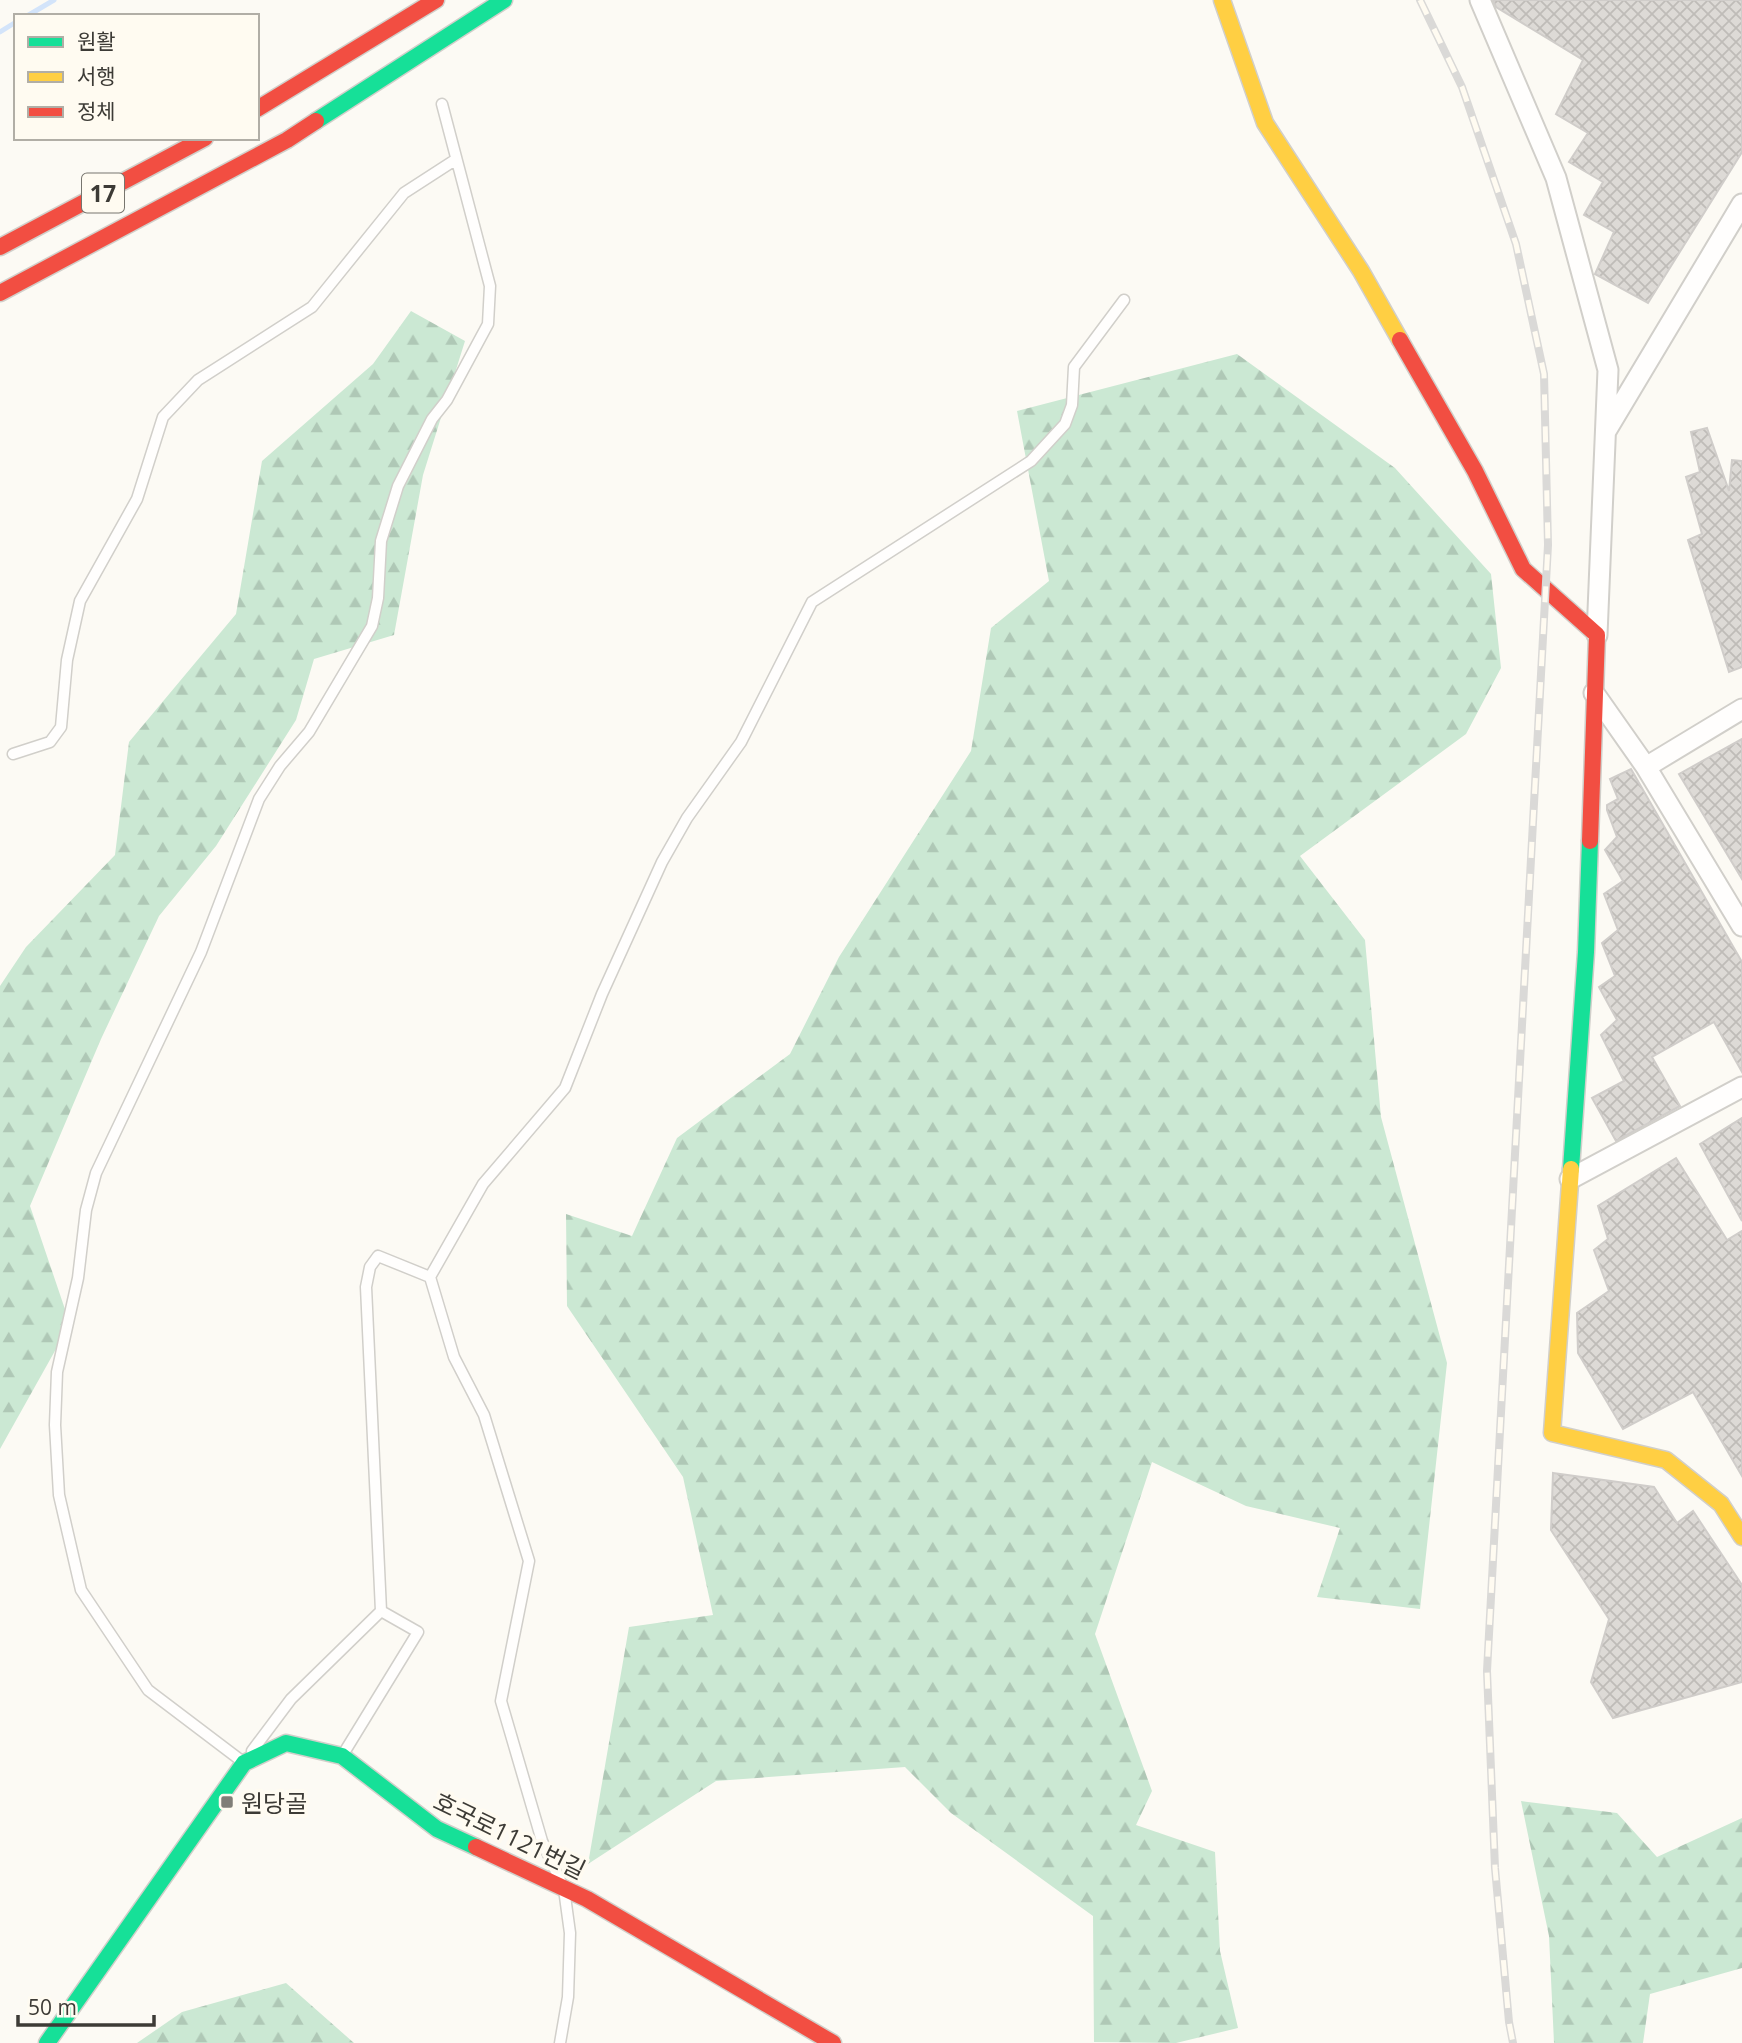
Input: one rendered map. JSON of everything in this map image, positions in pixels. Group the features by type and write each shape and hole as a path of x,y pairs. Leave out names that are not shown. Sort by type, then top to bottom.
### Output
{"main road":[{"path":"259,108 436,0"},
{"name":"17","path":"0,293 287,140 504,0"},
{"path":"1222,0 1265,123 1361,271 1475,471 1523,569 1597,635 1586,952 1552,1433 1666,1460 1721,1504 1742,1537"},
{"name":"17","path":"0,247 201,140"},
{"name":"호국로1121번길","path":"47,2043 244,1763 286,1743 342,1756 437,1829 587,1899 832,2043"}],"street":[{"path":"1480,0 1556,178 1608,370 1597,635"},
{"path":"1605,433 1742,204"},
{"path":"1594,693 1646,767 1742,926"},
{"path":"1646,767 1742,709"},
{"path":"1570,1179 1742,1087"}],"lane":[{"path":"430,1277 378,1256 370,1267 366,1287 381,1611 291,1699 244,1763 148,1690 81,1590 59,1495 55,1424 57,1372 78,1278 86,1210 96,1173 201,952 258,799 280,766 309,732 372,625 378,598 381,541 398,486 432,419 447,400 488,324 490,286 442,104"},
{"path":"13,754 50,742 61,727 67,660 80,601 137,499 163,417 198,380 312,307 404,193 455,160"},
{"path":"559,2043 568,1997 570,1933 564,1889 542,1841 501,1701 529,1561 484,1415 454,1357 430,1277 483,1184 565,1088 602,994 662,862 688,818 741,742 812,602 1031,461 1065,424 1072,405 1074,368 1124,300"},
{"path":"342,1756 418,1632 381,1611"}],"green space":[{"path":"411,311 465,341 423,475 394,635 314,659 296,720 216,846 159,916 101,1039 30,1206 70,1324 0,1449 0,986 26,947 115,855 129,742 236,614 262,461 373,364"},
{"path":"1237,354 1395,468 1491,574 1501,668 1466,734 1300,856 1365,940 1381,1117 1447,1363 1420,1609 1317,1597 1340,1528 1246,1506 1152,1462 1095,1634 1152,1791 1136,1825 1215,1852 1220,1951 1238,2028 1176,2043 1094,2042 1093,1916 951,1813 905,1767 716,1781 588,1864 629,1627 713,1615 683,1477 567,1306 566,1214 632,1236 677,1138 790,1054 839,957 971,751 991,628 1049,581 1017,411"},
{"path":"1521,1801 1617,1813 1657,1857 1742,1818 1742,1968 1650,1994 1643,2043 1554,2043 1549,1936"},
{"path":"286,1983 354,2043 137,2043 182,2012"}],"building":[{"path":"1493,0 1742,0 1742,152 1648,303 1595,274 1614,232 1584,215 1603,182 1569,162 1588,133 1556,114 1583,60 1496,7"},
{"path":"1707,428 1729,491 1732,460 1742,461 1742,667 1729,672 1688,540 1702,534 1686,477 1700,472 1691,432"},
{"path":"1742,739 1742,879 1679,774"},
{"path":"1631,769 1742,962 1742,1072 1714,1022 1652,1057 1680,1106 1616,1141 1592,1098 1624,1081 1601,1035 1617,1020 1599,987 1615,976 1602,943 1618,930 1604,894 1623,881 1605,850 1617,837 1607,810 1607,805 1618,799 1610,779"},
{"path":"1742,1118 1742,1221 1700,1144"},
{"path":"1676,1158 1727,1240 1742,1231 1742,1476 1693,1392 1623,1429 1578,1353 1577,1313 1609,1291 1594,1250 1608,1239 1598,1206"},
{"path":"1553,1473 1654,1487 1677,1523 1693,1511 1742,1585 1742,1682 1613,1718 1591,1682 1609,1619 1551,1530"}],"waterway":[{"path":"30,14 54,0"},
{"path":"0,32 14,23"}],"railway":[{"path":"1420,0 1462,87 1516,244 1544,374 1548,545 1487,1671 1495,1868 1513,2043"}],"traffic: fast":[{"path":"316,121 504,0"},
{"path":"1571,1169 1586,952 1590,841"},
{"path":"47,2043 244,1763 286,1743 342,1756 437,1829 476,1847"}],"traffic: slow":[{"path":"1222,0 1265,123 1361,271 1400,340"},
{"path":"1571,1169 1552,1433 1666,1460 1721,1504 1742,1537"}],"traffic: jam":[{"path":"259,108 436,0"},
{"path":"0,293 287,140 316,121"},
{"path":"0,247 201,140"},
{"path":"1400,340 1475,471 1523,569 1597,635 1590,841"},
{"path":"476,1847 587,1899 833,2043"}],"place":[{"name":"원당골","path":"227,1802"}]}
